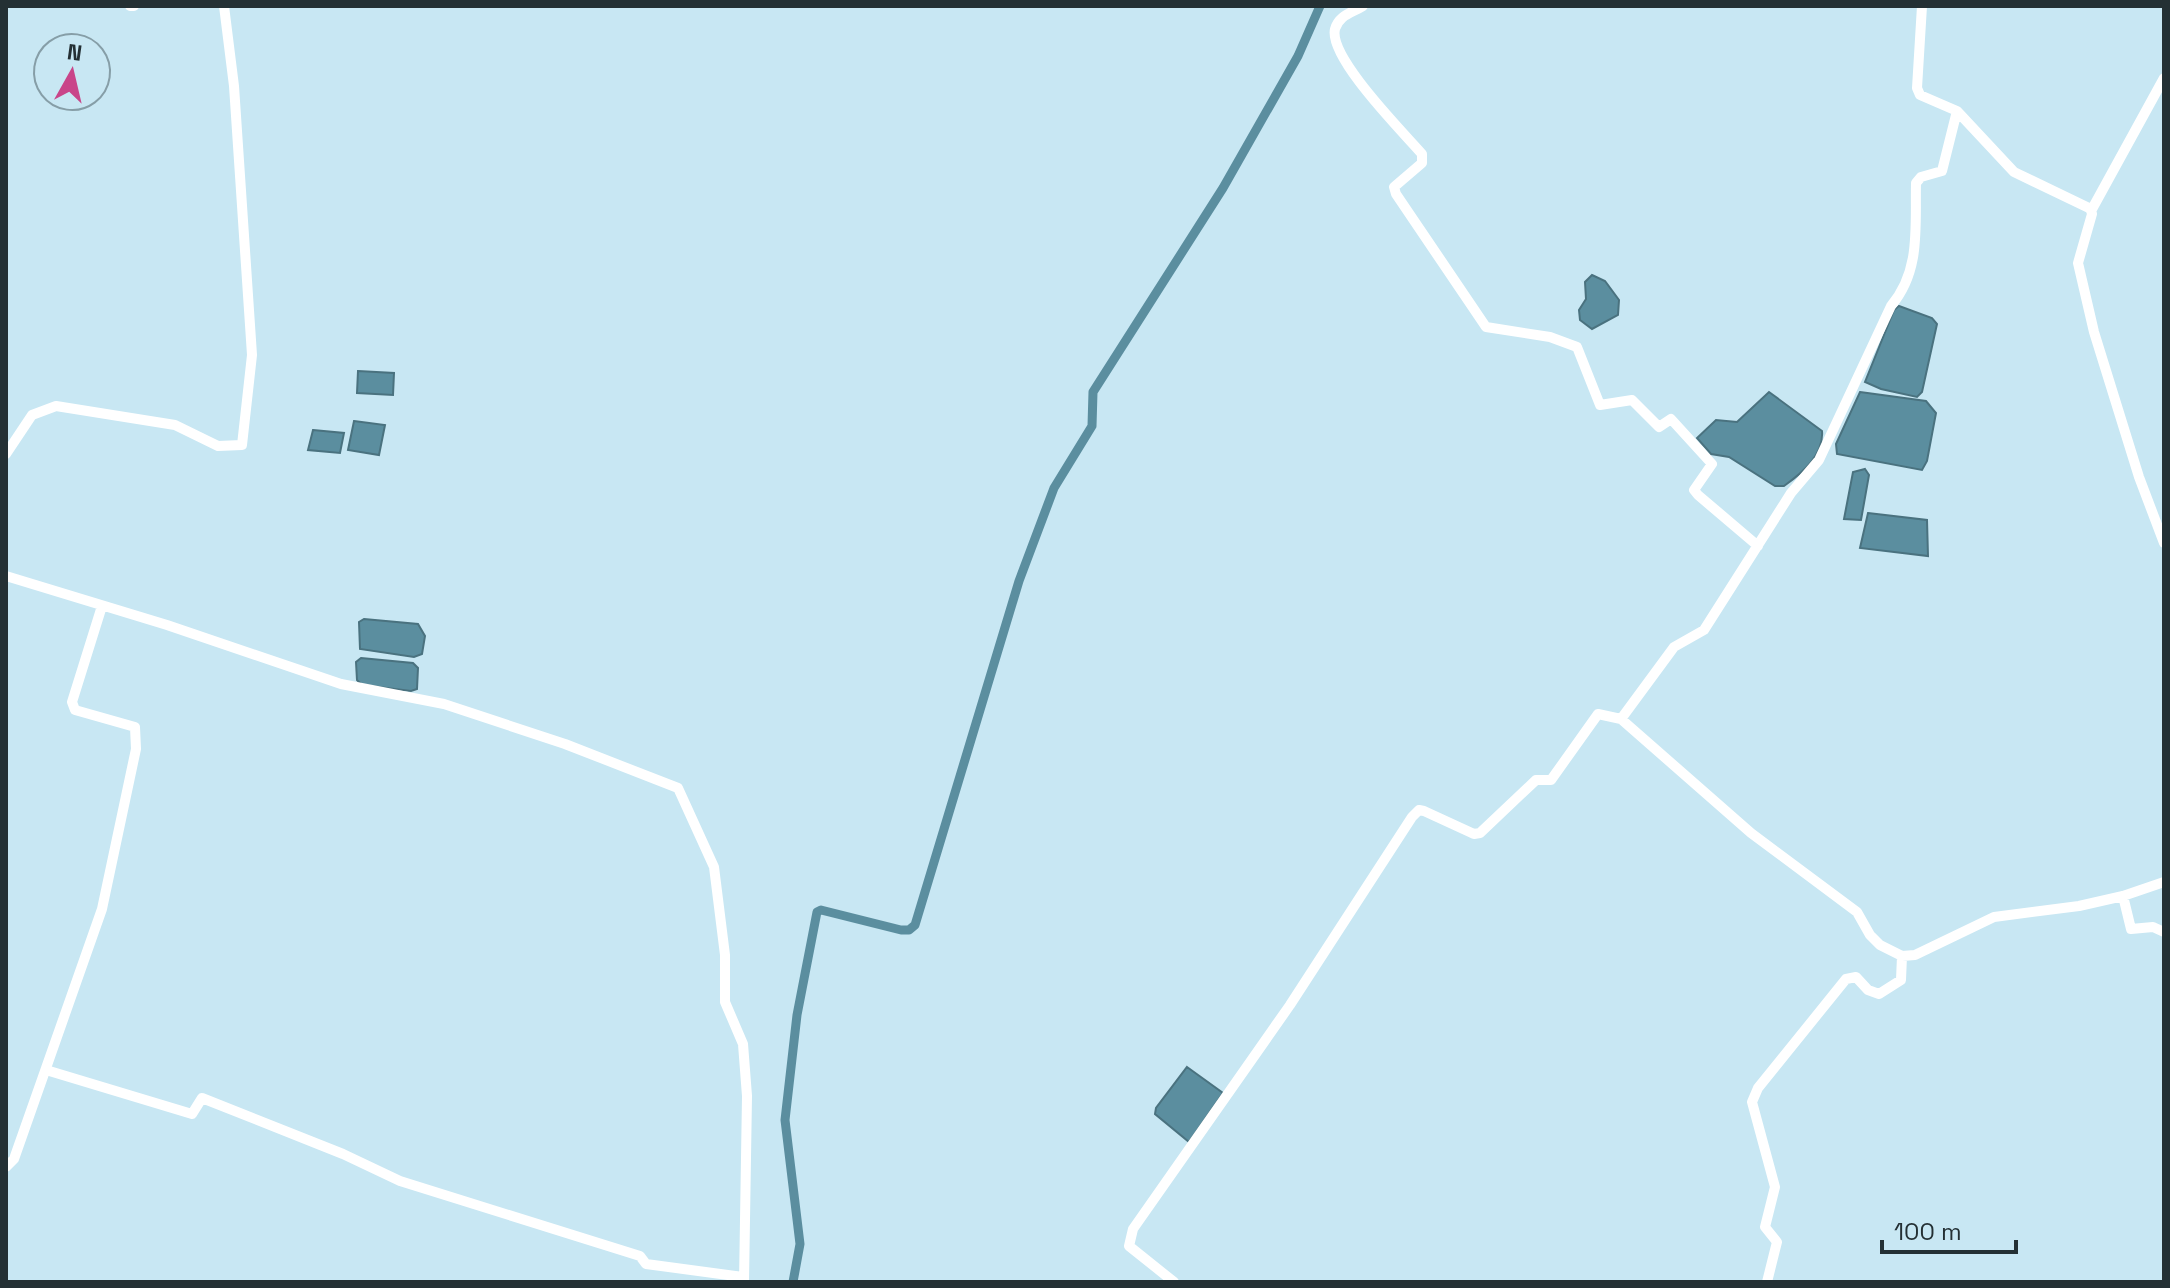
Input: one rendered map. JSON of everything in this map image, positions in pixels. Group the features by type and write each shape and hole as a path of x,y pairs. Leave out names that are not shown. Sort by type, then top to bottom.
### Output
{"street":[{"path":"6,454 32,415 56,406 175,425 218,446 242,445 252,355 234,86 224,6"},
{"path":"1363,6 1341,17 1334,33 1336,42 1351,70 1422,154 1422,163 1394,187 1396,194 1486,327 1550,337 1577,347 1600,405 1632,400 1659,427 1671,419 1712,464 1694,490 1758,546"},
{"path":"1922,6 1914,80 1918,92 1957,111 2014,172 2091,211"},
{"path":"2164,78 2091,211 2078,263 2094,332 2139,477 2164,543"},
{"path":"1621,719 1674,647 1704,630 1791,493 1819,460 1891,306 1908,284 1915,249 1916,183 1921,177 1942,171 1957,111"},
{"path":"6,576 341,684 444,704 565,744 678,788 714,867 725,955 725,1002 743,1044 747,1096 744,1280 646,1264 640,1256 400,1181 343,1154 202,1098 192,1114 46,1070"},
{"path":"6,1167 14,1159 102,909 137,740 138,733 130,724 75,710 72,702 102,606"},
{"path":"1174,1282 1129,1246 1133,1229 1290,1005 1412,817 1419,810 1424,811 1474,834 1480,833 1536,780 1551,780 1595,717 1604,713 1621,719 1751,833 1857,912 1870,935 1880,945 1902,956 1915,955 1994,917 2123,896 2164,882"},
{"path":"2123,896 2131,929 2153,927 2164,932"},
{"path":"1767,1282 1777,1238 1765,1227 1775,1187 1752,1102 1758,1088 1846,979 1856,977 1879,994 1901,980 1902,956"}],"water":[{"path":"1592,275 1605,281 1619,300 1618,315 1592,329 1580,320 1579,310 1586,299 1585,282"},
{"path":"1899,306 1932,318 1937,324 1922,392 1917,397 1865,382 1894,310"},
{"path":"358,371 394,373 393,395 357,393"},
{"path":"1769,392 1822,431 1816,456 1784,486 1775,486 1729,457 1711,454 1697,438 1716,420 1737,422"},
{"path":"1860,392 1926,401 1936,413 1927,461 1922,470 1837,454 1836,444"},
{"path":"354,421 385,425 379,455 348,450"},
{"path":"313,430 344,433 340,453 308,450"},
{"path":"1865,469 1869,475 1861,520 1844,519 1853,472"},
{"path":"1868,513 1927,520 1928,556 1860,548"},
{"path":"364,619 418,624 425,636 422,654 414,657 360,649 359,622"},
{"path":"361,658 413,663 418,668 417,689 411,691 362,685 357,680 356,662"},
{"path":"1187,1067 1223,1093 1189,1142 1155,1114 1156,1108"}],"waterway":[{"path":"793,1282 800,1244 785,1120 797,1015 817,912 821,910 901,930 909,930 915,925 1019,581 1054,488 1092,426 1093,392 1223,188 1298,56 1320,6"}]}
